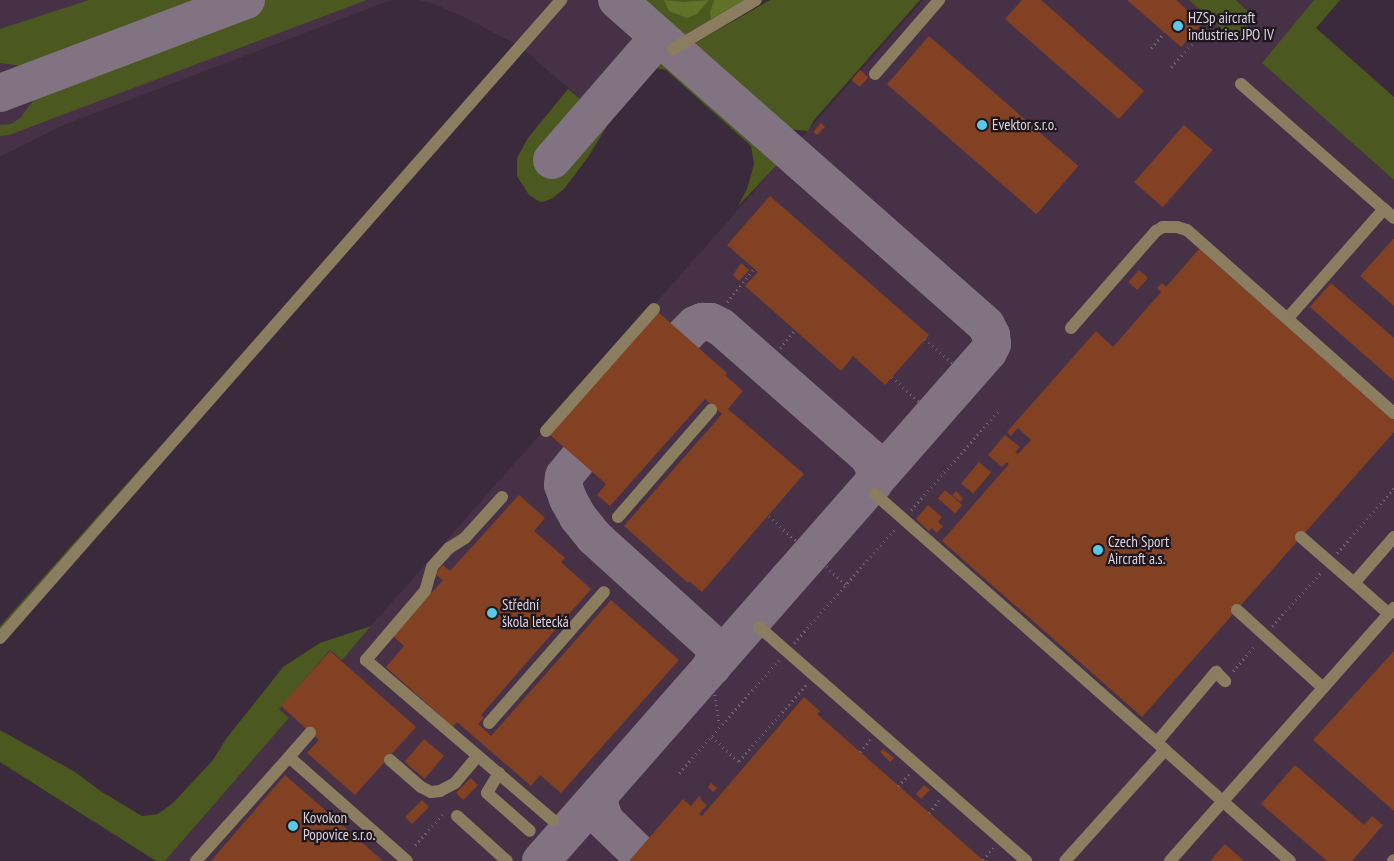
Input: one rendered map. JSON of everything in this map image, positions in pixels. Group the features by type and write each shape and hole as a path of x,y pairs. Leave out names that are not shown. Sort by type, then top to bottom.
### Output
{"street":[{"path":"0,638 562,0"},
{"path":"672,49 756,0"},
{"path":"875,74 940,0"},
{"path":"1241,84 1394,218"},
{"path":"1288,318 1384,209"},
{"path":"1071,328 1156,231 1170,226 1187,230 1394,413"},
{"path":"546,431 654,309"},
{"path":"618,517 711,410"},
{"path":"875,494 1290,861"},
{"path":"502,497 464,538 448,548 432,567 425,591 366,660 553,820"},
{"path":"1170,861 1391,611 1354,583 1302,537"},
{"path":"1354,583 1394,538"},
{"path":"489,723 604,592"},
{"path":"1237,610 1323,688"},
{"path":"759,627 1026,861"},
{"path":"1065,861 1161,746 1216,672 1225,681"},
{"path":"196,861 310,733"},
{"path":"390,760 421,787 431,792 440,791 455,783 478,756"},
{"path":"289,757 407,861"},
{"path":"499,774 487,793 530,830"},
{"path":"452,813 507,861"}],"path":[{"path":"1171,68 1212,22"},
{"path":"1151,48 1164,33"},
{"path":"727,302 754,269"},
{"path":"780,348 795,330"},
{"path":"925,339 953,363"},
{"path":"892,377 919,401"},
{"path":"679,773 1000,409"},
{"path":"1225,681 1394,488"},
{"path":"769,516 796,540"},
{"path":"819,560 846,584"},
{"path":"711,736 739,761 814,676"},
{"path":"713,680 719,722"},
{"path":"415,845 452,813"}],"shaded area":[{"path":"0,0 391,0 61,126 0,157"},
{"path":"418,0 698,0 654,32 590,107 521,47 462,16 431,3"},
{"path":"923,0 1340,0 1275,74 1394,180 1394,861 165,861 288,719 278,709 330,650 342,659"}],"green space":[{"path":"89,0 226,0 108,45 101,40 31,67 0,63 0,29"},
{"path":"266,0 367,0 9,135 0,136 0,125 11,124 20,118 46,84"},
{"path":"641,0 745,0 683,36"},
{"path":"664,0 684,2 709,0 697,14 687,18 669,11"},
{"path":"714,0 744,0 711,19 710,12"},
{"path":"770,0 920,0 814,120 808,131 787,129 692,45"},
{"path":"1189,0 1236,0 1251,15 1250,23 1238,43"},
{"path":"1314,0 1340,0 1316,28 1394,97 1394,180 1262,63"},
{"path":"656,61 667,65 780,162 738,206 747,189 754,164 751,146 666,70 655,68 638,80 630,89 588,157 564,189 553,198 543,202 529,195 517,176 517,158 528,138 568,89 590,107 545,155 556,165 638,73 649,63"},
{"path":"176,428 0,630 0,626"},
{"path":"371,626 342,660 330,650 279,709 289,718 165,861 156,861 0,762 0,730 75,772 102,792 142,816 158,814 173,803 213,760 226,739 283,667 320,643"}],"building":[{"path":"1022,0 1041,0 1144,91 1119,119 1005,19"},
{"name":"HZSp aircraft industries JPO IV","path":"1127,0 1176,0 1197,19 1202,13 1207,18 1181,47"},
{"name":"Evektor s.r.o.","path":"929,36 1078,166 1036,214 887,84"},
{"path":"860,70 868,77 860,87 851,80"},
{"path":"821,123 825,127 817,135 813,132"},
{"path":"1184,125 1213,150 1163,207 1134,182"},
{"path":"770,196 929,335 885,385 853,356 841,371 745,286 758,272 727,245"},
{"path":"1394,238 1394,306 1360,276"},
{"path":"1199,249 1394,420 1394,432 1142,717 942,541 1009,464 1007,462 1002,467 988,455 1005,435 1020,447 1015,452 1018,454 1031,440 1018,428 1011,436 1007,432 1096,331 1113,347 1161,292 1157,288 1162,283 1166,287"},
{"path":"741,263 749,270 739,281 733,275"},
{"path":"1139,270 1148,278 1137,290 1128,282"},
{"path":"1331,283 1394,338 1394,381 1310,307"},
{"path":"657,311 727,373 725,375 743,391 728,409 804,474 702,592 689,581 688,583 624,526 722,414 705,399 610,506 597,495 606,484 549,434"},
{"path":"979,462 991,472 973,494 961,483"},
{"path":"945,490 962,505 955,513 938,498"},
{"path":"956,491 963,498 960,502 952,495"},
{"path":"519,495 545,518 534,531 565,558 561,562 591,589 481,715 484,718 478,724 491,736 611,600 679,660 561,793 540,775 531,786 457,722 453,727 386,667 404,646 393,636 443,580 435,574 443,565 450,571"},
{"path":"928,505 942,517 938,522 943,526 937,533 932,528 929,531 916,519"},
{"path":"330,651 416,727 355,795 307,753 319,740 281,706"},
{"path":"1394,651 1394,811 1313,740"},
{"path":"804,697 820,711 817,714 984,861 629,861 683,799 691,806 699,796 701,797 700,799 707,805 699,814 702,816"},
{"path":"424,739 444,756 425,779 405,762"},
{"path":"883,749 894,758 890,762 880,752"},
{"path":"1295,765 1364,825 1372,816 1383,825 1352,861 1327,861 1261,804"},
{"name":"Kovokon Popovice s.r.o.","path":"285,775 383,861 211,861"},
{"path":"471,778 478,785 463,800 456,793"},
{"path":"711,783 717,788 713,792 708,787"},
{"path":"924,785 930,790 921,799 916,794"},
{"path":"422,800 429,807 412,824 405,817"},
{"path":"1225,844 1244,861 1210,861"}],"taxiway":[{"path":"0,93 246,0"},
{"path":"541,861 988,352 992,344 991,335 986,325 617,0"},
{"path":"552,160 659,37"},
{"path":"685,335 695,325 702,322 711,322 721,327 869,457 875,469 874,483"},
{"path":"578,459 564,476 563,485 578,517 594,537 712,644 715,652 712,667"},
{"path":"601,793 599,805 605,821 637,852"}],"place":[{"name":"HZSp aircraft industries JPO IV","path":"1178,26"},
{"name":"Evektor s.r.o.","path":"982,125"},
{"name":"Czech Sport Aircraft a.s.","path":"1098,550"},
{"name":"Střední škola letecká","path":"492,613"},
{"name":"Kovokon Popovice s.r.o.","path":"293,826"}]}
